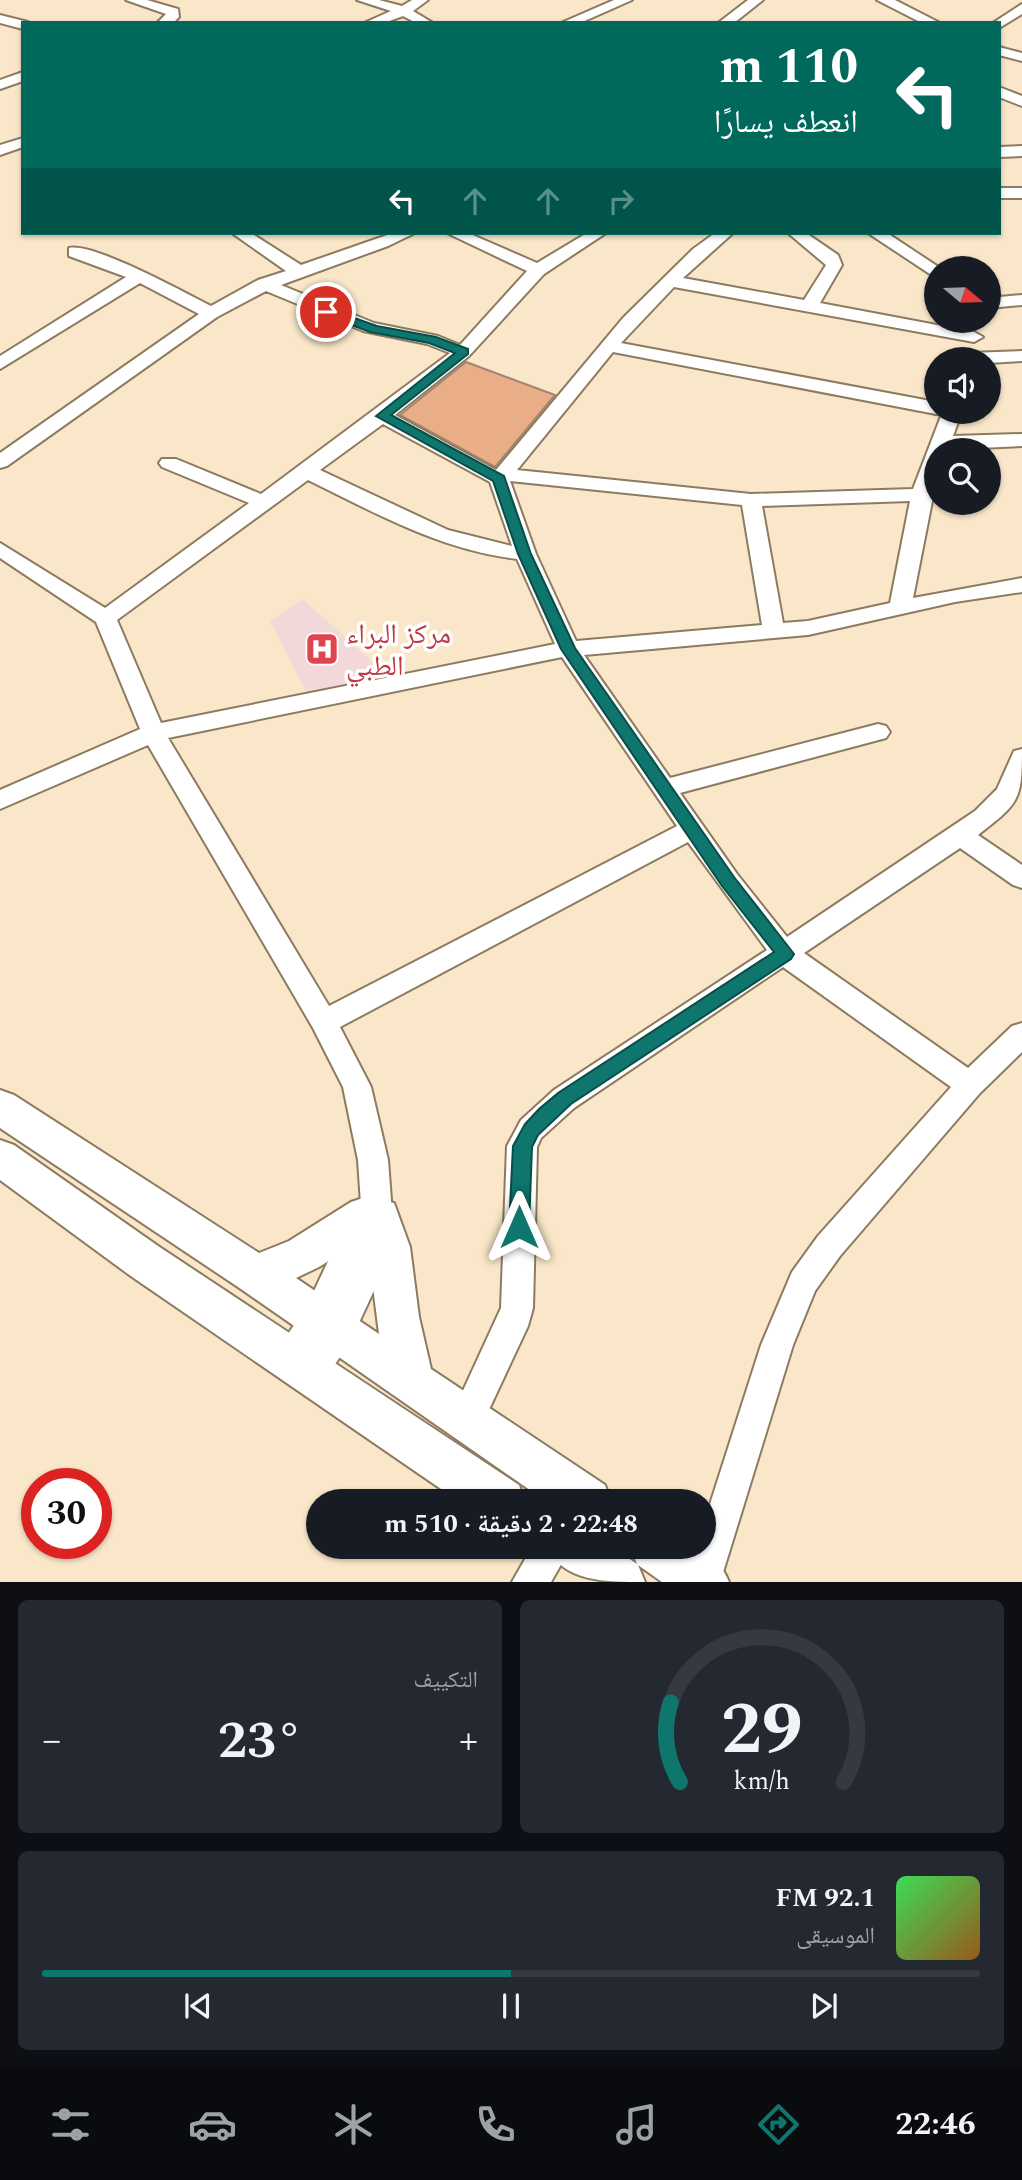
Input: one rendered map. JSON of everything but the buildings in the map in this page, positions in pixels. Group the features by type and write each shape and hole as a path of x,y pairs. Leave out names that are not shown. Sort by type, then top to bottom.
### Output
{"main road":[{"path":"0,1107 329,1324 569,1489"},
{"path":"0,1157 298,1366 482,1489"},
{"path":"256,1275 304,1255 373,1211 390,1247 397,1317 412,1381"},
{"path":"588,1559 621,1581"},
{"path":"672,1559 704,1581"}],"street":[{"path":"133,0 173,12 167,21"},
{"path":"364,0 404,12 422,21"},
{"path":"377,21 404,12 421,0"},
{"path":"573,21 625,0"},
{"path":"728,21 757,0"},
{"path":"884,0 929,21"},
{"path":"1001,23 1022,8"},
{"path":"0,19 21,24"},
{"path":"1001,52 1022,57"},
{"path":"0,85 21,77"},
{"path":"1001,92 1022,102"},
{"path":"0,150 21,143"},
{"path":"1001,152 1022,151"},
{"path":"1001,193 1022,193"},
{"path":"243,235 297,270"},
{"path":"0,462 212,313 264,284 297,270 401,235"},
{"path":"459,235 538,270"},
{"path":"105,618 383,416 463,352 538,270 594,235"},
{"path":"501,477 608,346 670,281 723,235"},
{"path":"799,235 832,259 834,265 809,307"},
{"path":"879,235 924,265"},
{"path":"75,252 139,276 212,313"},
{"path":"0,364 8,349 139,276"},
{"path":"670,281 809,307 924,322"},
{"path":"264,284 369,327 432,340 463,352"},
{"path":"1001,302 1022,300"},
{"path":"608,346 924,406"},
{"path":"1001,357 1022,356"},
{"path":"383,416 501,477 751,500 921,495"},
{"path":"1001,441 1022,440"},
{"path":"169,463 265,503"},
{"path":"308,472 418,524 484,549 524,554"},
{"path":"501,477 524,554 568,649 663,789 785,954 970,1085"},
{"path":"900,607 924,486"},
{"path":"751,500 774,632"},
{"path":"0,549 105,618 153,733 324,1022 357,1087 373,1160 373,1211 367,1271 298,1366"},
{"path":"0,800 153,733 568,649 774,632 844,621 900,607 1022,585"},
{"path":"663,789 878,732"},
{"path":"467,1419 512,1326 517,1308 522,1146 531,1129 564,1099 960,835 1008,795 1022,757"},
{"path":"324,1022 692,829"},
{"path":"960,835 1022,878"},
{"path":"704,1581 777,1345 803,1282 829,1246 970,1085 1022,1034"},
{"path":"530,1581 545,1559"}],"shaded area":[{"name":"مركز البراء الطبي","path":"303,599 390,678 307,693 270,621"}],"place":[{"name":"مركز البراء الطبي","path":"322,649"}],"route":[{"path":"326,312 374,329 432,340 463,352 383,416 499,479 524,554 568,649 728,881 785,954 545,1114 531,1129 522,1146 519,1227"}]}
